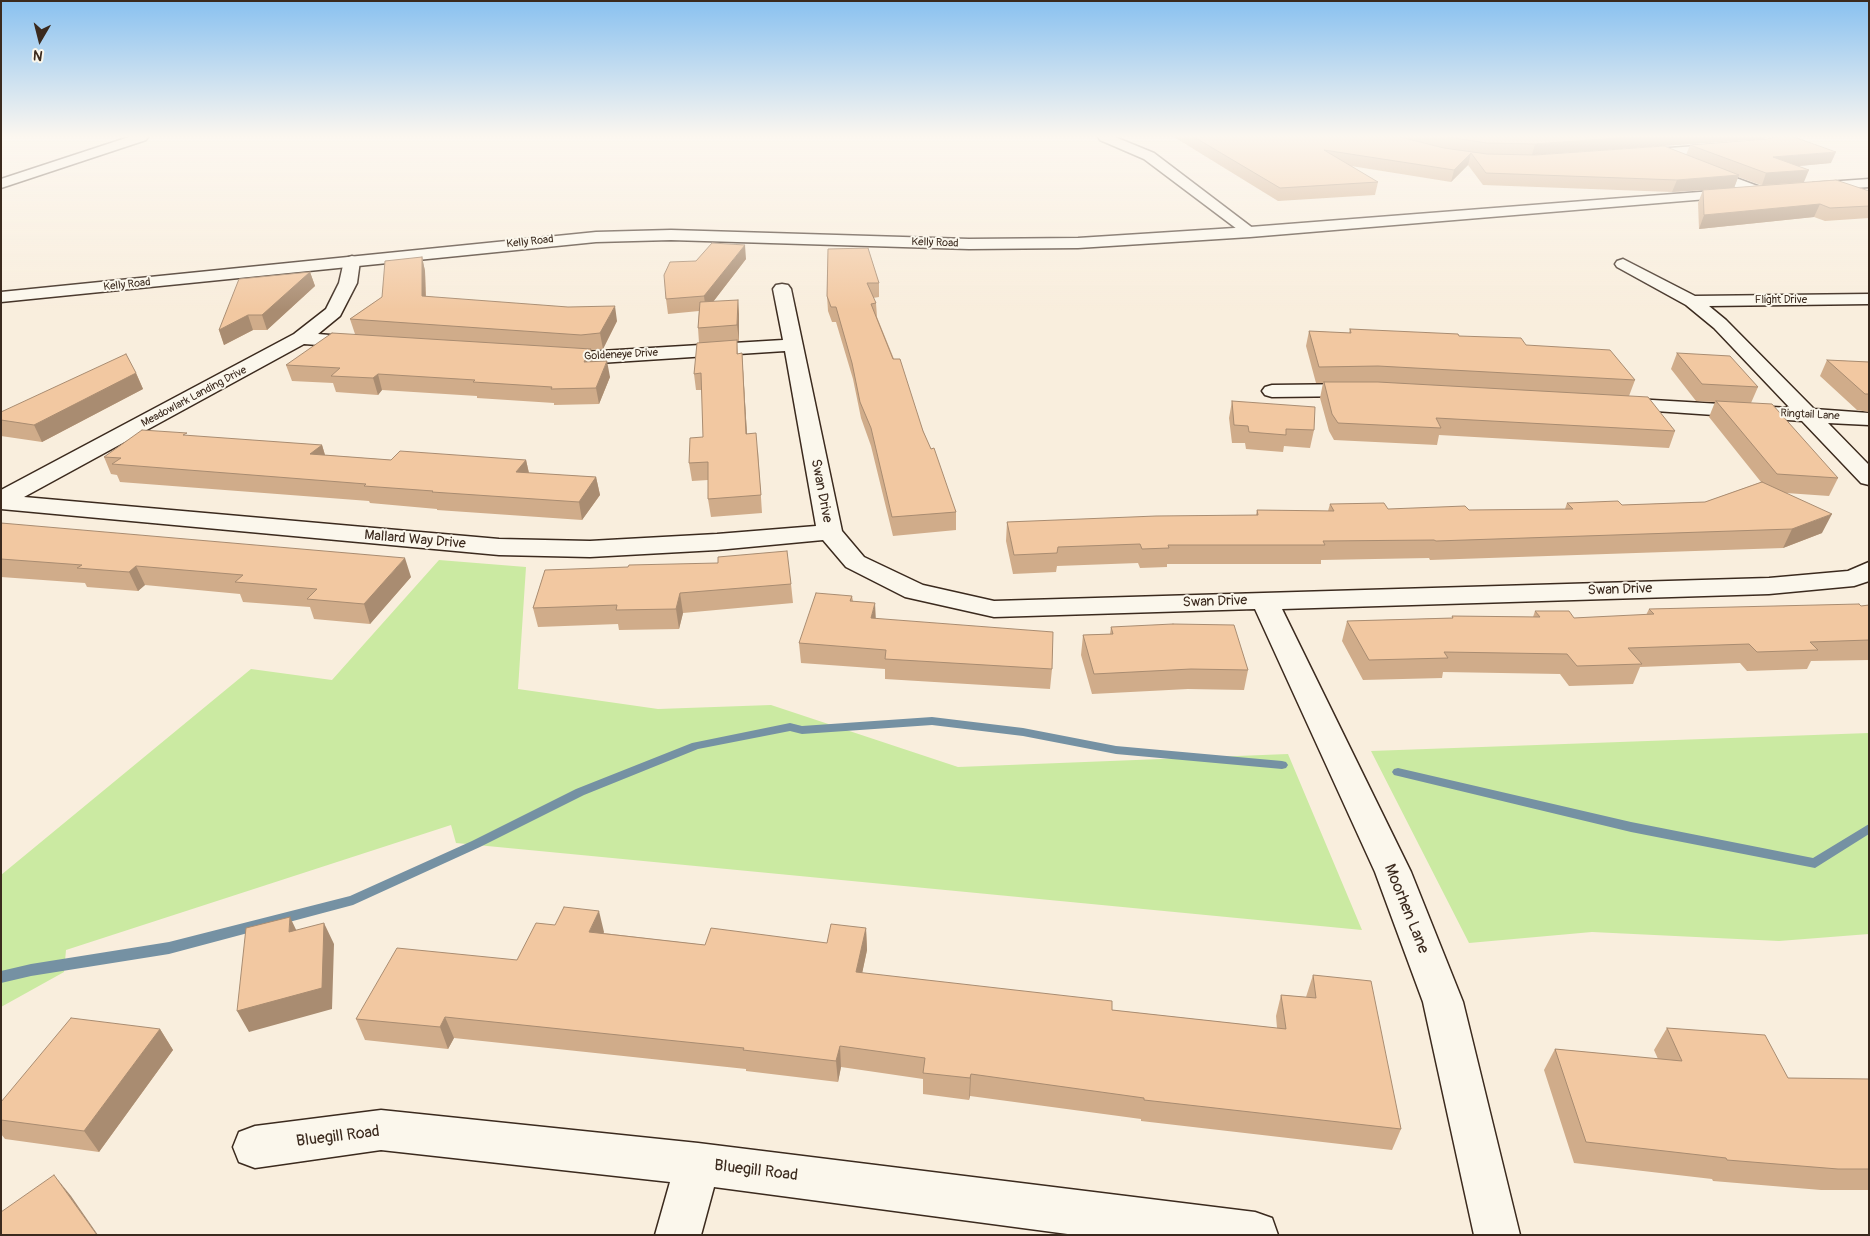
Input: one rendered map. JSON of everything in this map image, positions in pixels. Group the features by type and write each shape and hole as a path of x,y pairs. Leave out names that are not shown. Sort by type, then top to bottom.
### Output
{"street":[{"path":"1200,195 1250,232"},
{"name":"Kelly Road","path":"1,298 547,240 624,235 732,236 1034,245 1143,240 1712,195"},
{"name":"Meadowlark Landing Drive","path":"1,501 302,338 334,312 348,283 352,262"},
{"path":"1623,264 1692,301 1731,336 1869,478"},
{"name":"Swan Drive","path":"782,289 830,532 855,562 914,591 994,609 1769,586 1854,578 1869,570"},
{"name":"Flight Drive","path":"1692,301 1869,299"},
{"path":"302,338 379,344"},
{"name":"Goldeneye Drive","path":"535,355 584,358 792,345"},
{"path":"1272,390 1374,390"},
{"name":"Ringtail Lane","path":"1601,403 1869,419"},
{"name":"Mallard Way Drive","path":"1,501 499,547 590,549 716,542 830,532"},
{"name":"Moorhen Lane","path":"1265,601 1393,872 1443,1002 1497,1235"},
{"name":"Bluegill Road","path":"256,1147 382,1130 698,1164 1255,1235"},
{"path":"678,1235 698,1164"}],"green space":[{"path":"439,560 526,567 518,689 658,709 771,705 958,767 1288,754 1362,930 456,843 451,825 66,950 64,972 1,1007 1,875 251,669 332,680"},
{"path":"1869,733 1869,934 1779,941 1592,932 1469,943 1371,751"}],"building":[{"path":"1703,195 1869,195 1869,206 1830,208 1820,204 1704,215"},
{"path":"712,243 745,245 704,296 666,299 664,275 670,262 696,261"},
{"path":"868,248 879,283 867,283 876,303 871,304 893,359 900,359 923,431 931,449 934,448 956,512 892,517 871,428 860,402 852,363 836,307 831,307 827,296 828,249"},
{"path":"422,257 422,296 568,307 615,306 600,333 581,335 350,319 382,297 385,261"},
{"path":"310,272 262,315 248,315 219,330 239,279"},
{"path":"738,300 737,325 698,328 700,302"},
{"path":"1350,329 1521,338 1526,345 1610,350 1635,380 1378,366 1319,367 1309,331 1351,333"},
{"path":"332,333 591,349 584,362 607,361 596,388 551,389 552,387 473,382 475,380 378,374 373,378 331,376 340,368 286,365"},
{"path":"737,340 737,354 742,353 746,434 756,433 761,495 708,499 708,462 689,463 690,438 703,437 701,373 694,374 697,343"},
{"path":"1677,353 1730,356 1758,387 1702,384"},
{"path":"126,354 136,373 34,425 1,420 1,412"},
{"path":"1827,360 1869,362 1869,394 1865,394"},
{"path":"1324,382 1378,382 1648,397 1675,431 1436,418 1441,428 1338,423 1332,414"},
{"path":"1232,401 1315,407 1314,430 1286,429 1286,435 1249,432 1248,426 1234,425"},
{"path":"1716,401 1772,404 1838,478 1777,474"},
{"path":"142,430 187,433 183,435 322,445 310,454 391,460 400,451 526,460 516,472 596,477 579,502 432,492 364,486 366,484 112,464 121,458 104,457"},
{"path":"1762,482 1832,514 1792,529 1436,541 1323,541 1325,545 1168,545 1169,548 1142,549 1140,544 1058,547 1057,553 1014,555 1007,522 1156,516 1258,515 1257,510 1334,511 1330,504 1384,503 1388,509 1465,506 1469,510 1573,509 1567,503 1618,501 1622,505 1705,502"},
{"path":"1,523 405,558 364,604 307,599 317,589 235,582 243,575 136,566 129,572 77,568 82,565 1,559"},
{"path":"787,551 791,584 680,593 676,609 616,610 617,605 533,608 545,570 628,567 629,565 718,563 718,557"},
{"path":"816,593 852,596 850,601 875,603 871,618 1053,632 1052,669 885,659 886,650 799,643"},
{"path":"1859,604 1861,606 1869,605 1869,640 1810,642 1818,650 1757,652 1749,644 1628,648 1642,664 1577,666 1567,654 1444,652 1448,658 1369,660 1347,621 1453,618 1452,616 1540,617 1535,611 1569,611 1574,618 1654,614 1649,609"},
{"path":"1173,624 1234,625 1248,670 1191,669 1094,674 1083,635 1113,634 1111,627"},
{"path":"564,907 599,911 589,932 705,945 711,928 827,943 831,924 866,928 856,972 1112,1001 1112,1010 1286,1029 1281,995 1316,998 1313,975 1371,981 1401,1129 1144,1100 1144,1098 971,1074 970,1078 923,1073 925,1058 840,1046 836,1061 743,1050 744,1048 445,1017 440,1027 356,1019 397,948 517,960 536,923 555,925"},
{"path":"290,917 289,932 324,923 322,988 237,1011 246,928"},
{"path":"71,1018 160,1029 84,1131 1,1120 1,1102"},
{"path":"1667,1028 1765,1035 1788,1078 1869,1079 1869,1169 1838,1169 1727,1160 1726,1158 1586,1142 1555,1049 1682,1061"},
{"path":"54,1175 97,1235 1,1235 1,1212"}],"waterway":[{"path":"1,977 31,970 169,948 353,900 476,844 580,792 696,746 790,727 802,730 932,721 1023,732 1116,750 1282,765"},
{"path":"1398,772 1631,827 1815,863 1869,828"}]}
